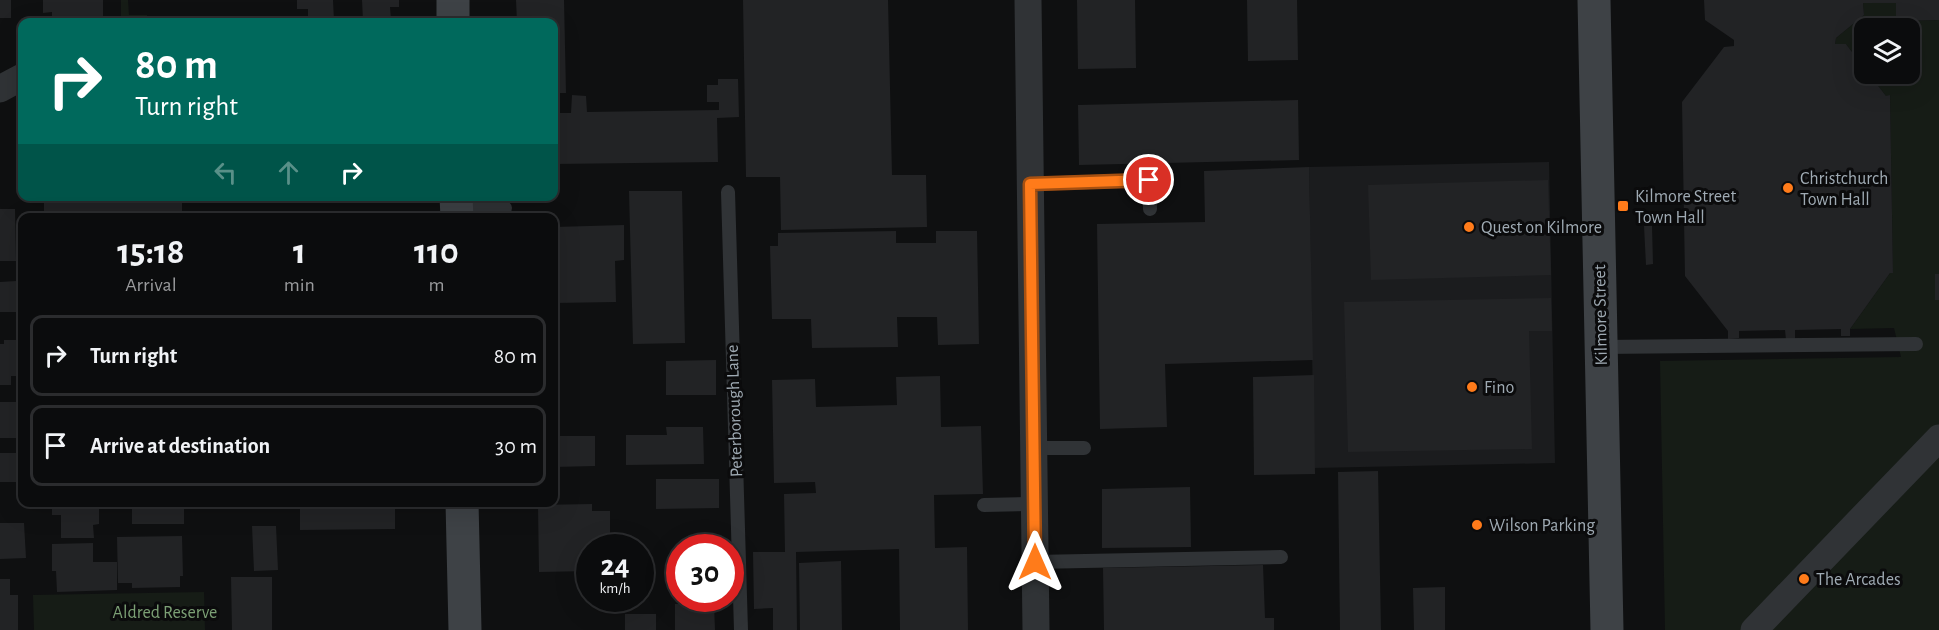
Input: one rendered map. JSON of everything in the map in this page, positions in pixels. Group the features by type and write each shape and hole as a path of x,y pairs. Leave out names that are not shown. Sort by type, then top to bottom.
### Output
{"main road":[{"path":"453,0 453,18"},
{"name":"Kilmore Street","path":"1594,0 1607,630"},
{"path":"462,507 465,630"}],"street":[{"path":"1028,0 1036,630"},
{"path":"0,89 18,80"},
{"path":"1754,630 1939,438"}],"lane":[{"path":"1030,184 1149,180 1150,209"},
{"name":"Peterborough Lane","path":"728,192 741,630"},
{"path":"457,208 505,208"},
{"path":"1601,347 1916,344"},
{"path":"1034,448 1084,448"},
{"path":"984,505 1035,504"},
{"path":"1035,562 1281,557"}],"shaded area":[{"path":"1549,162 1555,463 1314,468 1309,167"}],"green space":[{"path":"121,0 128,0 129,15 147,15 147,18 121,18"},
{"path":"1863,3 1896,3 1896,18 1860,18 1864,15"},
{"path":"1920,20 1939,20 1939,630 1665,630 1660,361 1901,357 1894,328 1850,329 1890,273 1893,273 1890,96 1886,96 1877,84 1920,84"},
{"path":"1854,23 1854,55 1846,44 1835,44 1836,38"},
{"name":"Aldred Reserve","path":"204,592 205,630 34,630 33,595"}],"building":[{"path":"0,0 11,0 11,18 0,18"},
{"path":"43,0 103,0 103,18 52,18 52,12 43,13"},
{"path":"297,0 333,0 334,18 308,18 308,9 297,9"},
{"path":"362,0 399,0 399,7 390,7 391,18 363,18"},
{"path":"516,0 564,0 566,93 558,93 558,18 517,18"},
{"path":"743,0 888,0 892,175 926,175 927,227 781,230 780,177 746,177"},
{"path":"1077,0 1135,0 1136,68 1078,69"},
{"path":"1247,0 1297,0 1298,60 1248,61"},
{"name":"Christchurch Town Hall","path":"1704,0 1939,0 1939,20 1896,18 1896,3 1863,3 1864,15 1860,18 1854,18 1854,23 1836,38 1835,44 1846,44 1854,55 1854,84 1877,84 1886,96 1890,95 1893,273 1890,273 1850,329 1850,336 1841,336 1841,329 1795,330 1795,340 1786,340 1785,330 1739,331 1739,338 1728,339 1728,331 1685,276 1682,102 1724,47 1734,46 1734,40 1705,20"},
{"path":"718,79 738,79 739,117 717,118 718,162 558,164 558,113 571,113 572,95 586,96 587,112 719,110 719,102 707,102 707,85 718,85"},
{"path":"1298,100 1299,160 1079,165 1078,105"},
{"path":"1309,167 1313,360 1165,364 1167,427 1100,429 1097,224 1205,222 1204,171"},
{"path":"1548,180 1551,275 1371,280 1368,185"},
{"path":"629,191 682,191 685,343 633,344"},
{"path":"44,201 182,201 182,213 44,213"},
{"path":"0,209 15,209 16,261 0,261"},
{"path":"624,225 624,260 615,261 616,302 558,303 558,227"},
{"path":"1644,226 1652,226 1653,264 1646,265"},
{"path":"896,231 896,243 936,243 936,231 977,231 979,344 938,345 937,317 897,317 898,347 812,348 811,319 772,319 770,246 778,246 778,233"},
{"path":"1935,274 1939,274 1939,300 1935,300"},
{"path":"16,281 17,312 0,312 0,282"},
{"path":"1551,298 1552,331 1529,331 1532,449 1348,452 1344,302"},
{"path":"4,340 18,340 18,376 11,376 11,385 0,385 0,344 4,344"},
{"path":"716,360 716,395 666,395 666,361"},
{"path":"1314,375 1315,474 1254,475 1253,377"},
{"path":"940,376 941,427 981,426 983,494 934,495 935,548 967,547 968,630 900,630 899,549 796,552 797,630 773,630 773,608 754,609 753,552 785,552 784,494 816,493 815,482 774,483 772,380 815,379 816,407 897,405 896,377"},
{"path":"0,402 18,402 18,438 0,438"},
{"path":"666,427 703,427 704,464 626,465 626,435 667,435"},
{"path":"558,436 595,436 595,466 558,467"},
{"path":"0,453 18,453 18,482 0,482"},
{"path":"1378,471 1381,630 1340,630 1338,472"},
{"path":"656,479 719,479 719,508 656,509"},
{"path":"1190,487 1191,547 1102,548 1102,489"},
{"path":"592,504 592,511 610,511 610,534 576,534 576,571 539,572 538,507 558,507 558,505"},
{"path":"52,507 99,507 99,524 93,525 94,538 61,538 61,515 52,515"},
{"path":"132,507 184,507 184,524 132,524"},
{"path":"300,507 395,507 395,529 300,530"},
{"path":"0,523 24,523 26,558 0,559"},
{"path":"252,526 276,526 278,570 254,571"},
{"path":"182,536 183,576 180,576 180,587 132,588 132,583 118,583 117,537"},
{"path":"93,543 93,562 117,562 117,590 57,592 56,571 52,571 52,544"},
{"path":"841,561 842,630 800,630 799,563"},
{"path":"1263,565 1265,618 1274,618 1274,630 1104,630 1103,568"},
{"path":"231,577 272,577 272,630 232,630"},
{"path":"0,579 10,579 10,595 18,595 18,630 0,630"},
{"path":"1445,587 1445,630 1414,630 1413,588"},
{"path":"675,612 714,612 715,630 675,630"},
{"path":"625,614 656,614 656,630 625,630"}],"place":[{"name":"Christchurch Town Hall","path":"1788,188"},
{"name":"Kilmore Street Town Hall","path":"1623,206"},
{"name":"Quest on Kilmore","path":"1469,227"},
{"name":"Fino","path":"1472,387"},
{"name":"Wilson Parking","path":"1477,525"},
{"name":"The Arcades","path":"1804,579"}],"route":[{"path":"1035,562 1034,346 1030,184 1149,180"}]}
